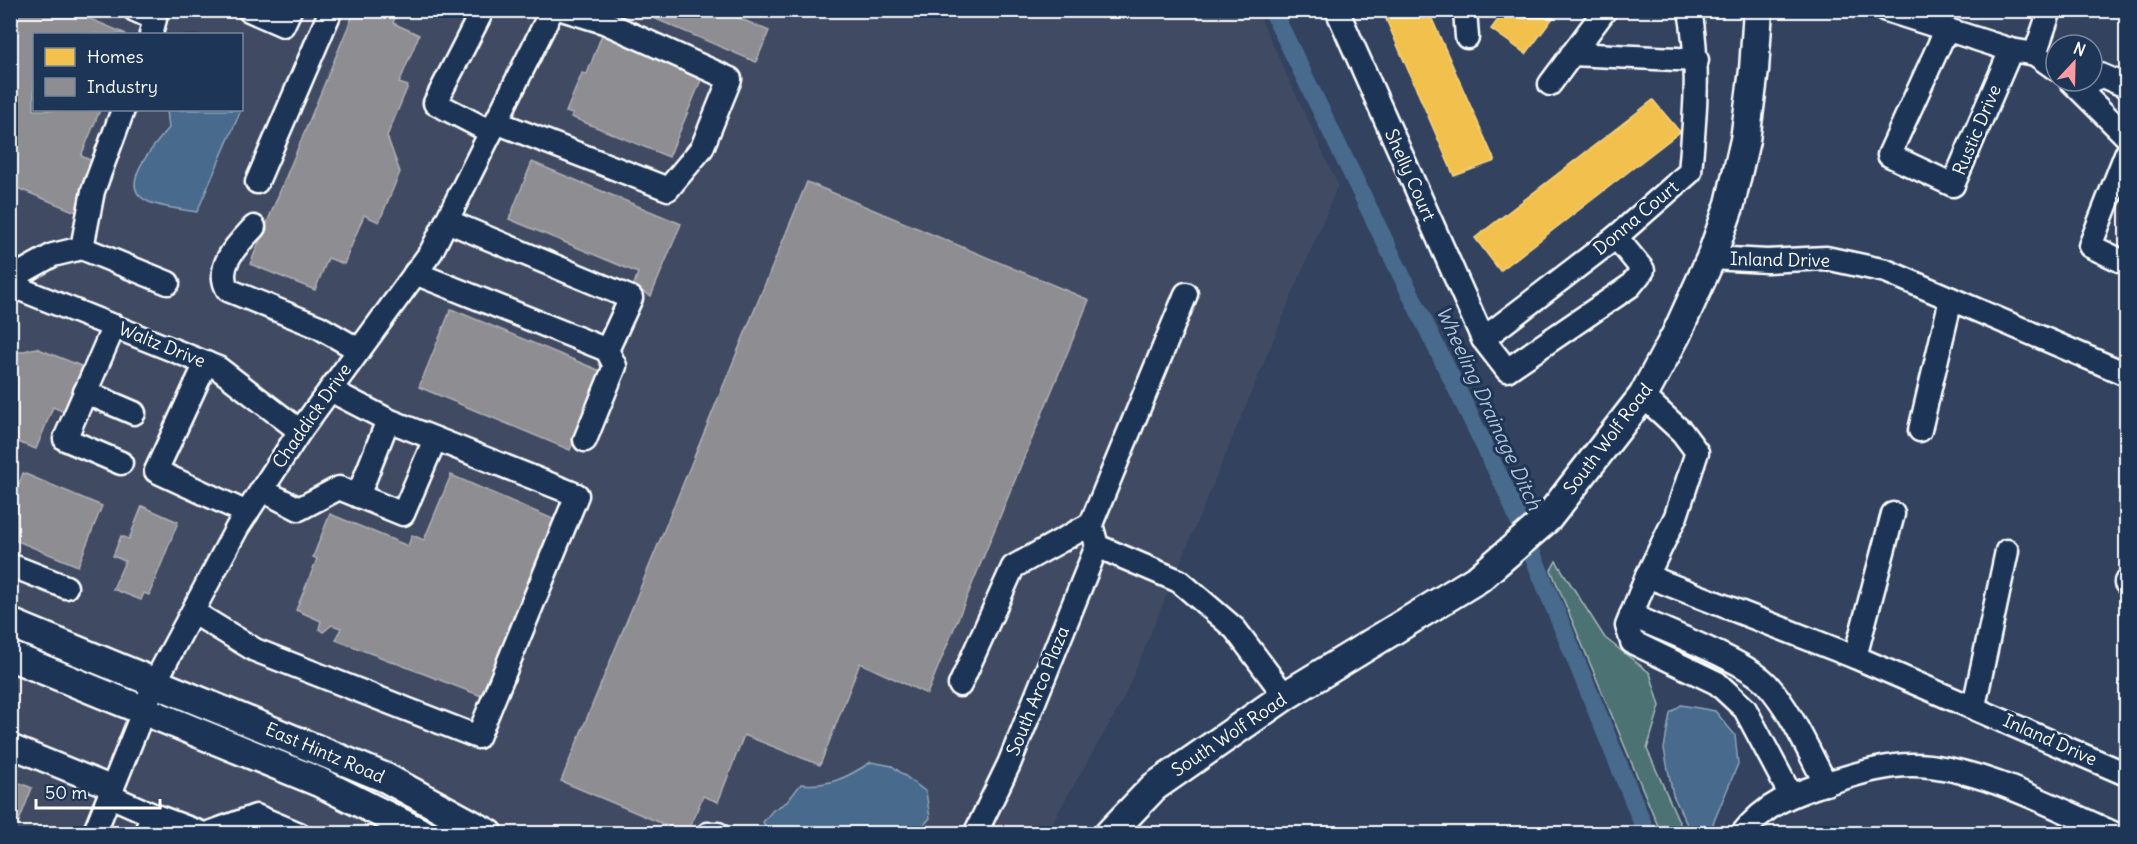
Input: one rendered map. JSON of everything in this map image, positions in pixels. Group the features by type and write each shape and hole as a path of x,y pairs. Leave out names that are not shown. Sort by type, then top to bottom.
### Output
{"main road":[{"name":"South Wolf Road","path":"1109,834 1154,787 1285,696 1479,578 1548,518 1643,396 1676,334 1711,258 1731,204 1745,140 1754,70 1758,10"},
{"name":"East Hintz Road","path":"10,623 386,778 489,834"},
{"name":"East Hintz Road","path":"10,656 319,782 423,834"}],"street":[{"path":"135,10 155,19 151,33"},
{"path":"249,10 283,25 290,10"},
{"path":"257,182 331,10"},
{"path":"470,10 480,15 435,104 668,189 702,148 730,79 604,22 565,10"},
{"name":"Chaddick Drive","path":"94,834 155,682 247,513 300,431 431,252 552,10"},
{"name":"Shelly Court","path":"1337,10 1483,339 1508,370 1630,286 1643,270 1616,237"},
{"path":"1465,10 1467,37"},
{"path":"1550,84 1605,10"},
{"path":"1690,11 1699,10"},
{"path":"2035,54 2050,10"},
{"name":"Donna Court","path":"1483,339 1616,237 1690,172 1697,96 1697,60 1690,11"},
{"path":"1893,11 2011,50 2035,54 2044,60"},
{"name":"Rustic Drive","path":"1946,30 1889,155 1953,185 2011,50"},
{"path":"1572,54 1697,60"},
{"path":"2104,77 2127,86"},
{"path":"2085,93 2127,136"},
{"path":"82,248 93,191 123,111"},
{"path":"2127,154 2090,246 2127,263"},
{"path":"447,221 631,298 607,350"},
{"path":"254,227 235,247 223,269 223,282 228,290 319,327 359,350"},
{"path":"10,279 53,255 82,248 168,283"},
{"name":"Inland Drive","path":"1711,258 1767,261 1826,258 1886,271 2127,374"},
{"path":"415,273 607,350 615,366 585,440"},
{"name":"Waltz Drive","path":"10,285 206,363 234,379 300,431"},
{"path":"1186,294 1091,524 1097,546 1179,581 1227,622 1285,696"},
{"path":"1920,430 1951,299"},
{"path":"114,326 65,439 121,463"},
{"path":"206,363 156,471 247,513"},
{"path":"193,612 255,650 478,737 577,495 388,420 330,390"},
{"path":"85,392 134,413"},
{"path":"1643,396 1682,432 1696,452 1676,516 1629,620 1632,642 1717,684 1745,709 1790,794"},
{"path":"358,496 388,420"},
{"path":"262,490 299,509 339,488 403,514 435,439"},
{"path":"1855,657 1893,514"},
{"path":"960,685 1013,567 1091,524"},
{"name":"South Arco Plaza","path":"975,834 1009,764 1097,546"},
{"path":"1974,706 2007,551"},
{"path":"10,566 66,587"},
{"name":"Inland Drive","path":"1647,576 1974,706 2127,774"},
{"path":"1629,620 1735,662 1766,683 1792,721 1826,783"},
{"path":"10,746 111,792 149,824 205,834 256,816 299,834"},
{"path":"1742,834 1764,809 1790,794 1871,770 1901,766 1957,770 2115,834"},
{"path":"708,834 718,834"}],"shaded area":[{"path":"10,11 1257,11 1338,185 1122,702 1046,833 11,833"},
{"path":"167,111 241,111 197,212 165,207 147,201 138,194 135,186 141,165 169,128"},
{"path":"1681,705 1715,711 1735,735 1738,764 1709,833 1691,833 1673,795 1664,749 1670,713"},
{"path":"871,762 892,766 926,792 930,818 917,833 770,833 763,822 773,810 787,802 801,784 821,784 838,780"}],"green space":[{"path":"1556,561 1605,638 1650,673 1660,706 1647,749 1684,833 1661,833 1551,570"}],"building: Homes":[{"path":"1382,10 1428,10 1495,161 1454,176"},
{"path":"1505,10 1559,10 1526,54 1491,29"},
{"path":"1653,100 1680,132 1500,271 1475,238"}],"building: Industry":[{"path":"10,10 69,10 124,33 33,33 33,111 100,111 81,156 97,163 76,212 10,185 16,169 10,166"},
{"path":"355,10 385,10 396,15 393,23 419,35 399,83 408,86 387,136 400,172 379,222 364,215 344,264 328,258 315,290 250,264"},
{"path":"635,10 720,10 769,31 756,62"},
{"path":"603,32 704,73 669,157 571,117 573,114 566,112 582,73 587,74"},
{"path":"532,162 681,224 651,296 633,287 638,273 509,219"},
{"path":"807,182 1089,300 927,694 860,663 820,765 744,735 718,802 703,796 687,834 561,781"},
{"path":"451,309 603,372 570,450 419,387"},
{"path":"36,348 91,370 71,415 53,407 36,449 10,439 10,366 16,353"},
{"path":"23,473 102,506 78,566 10,538 10,480 19,484"},
{"path":"451,475 555,520 484,697 336,640 341,628 332,625 323,632 319,629 321,621 296,610 317,559 313,557 330,514 408,546 412,535 424,540"},
{"path":"142,506 178,522 149,595 144,593 141,600 113,589 125,561 113,556 121,536 129,539"},
{"path":"10,779 32,788 14,834 10,834"}],"waterway":[{"name":"Wheeling Drainage Ditch","path":"1272,10 1507,492 1647,834"}]}
